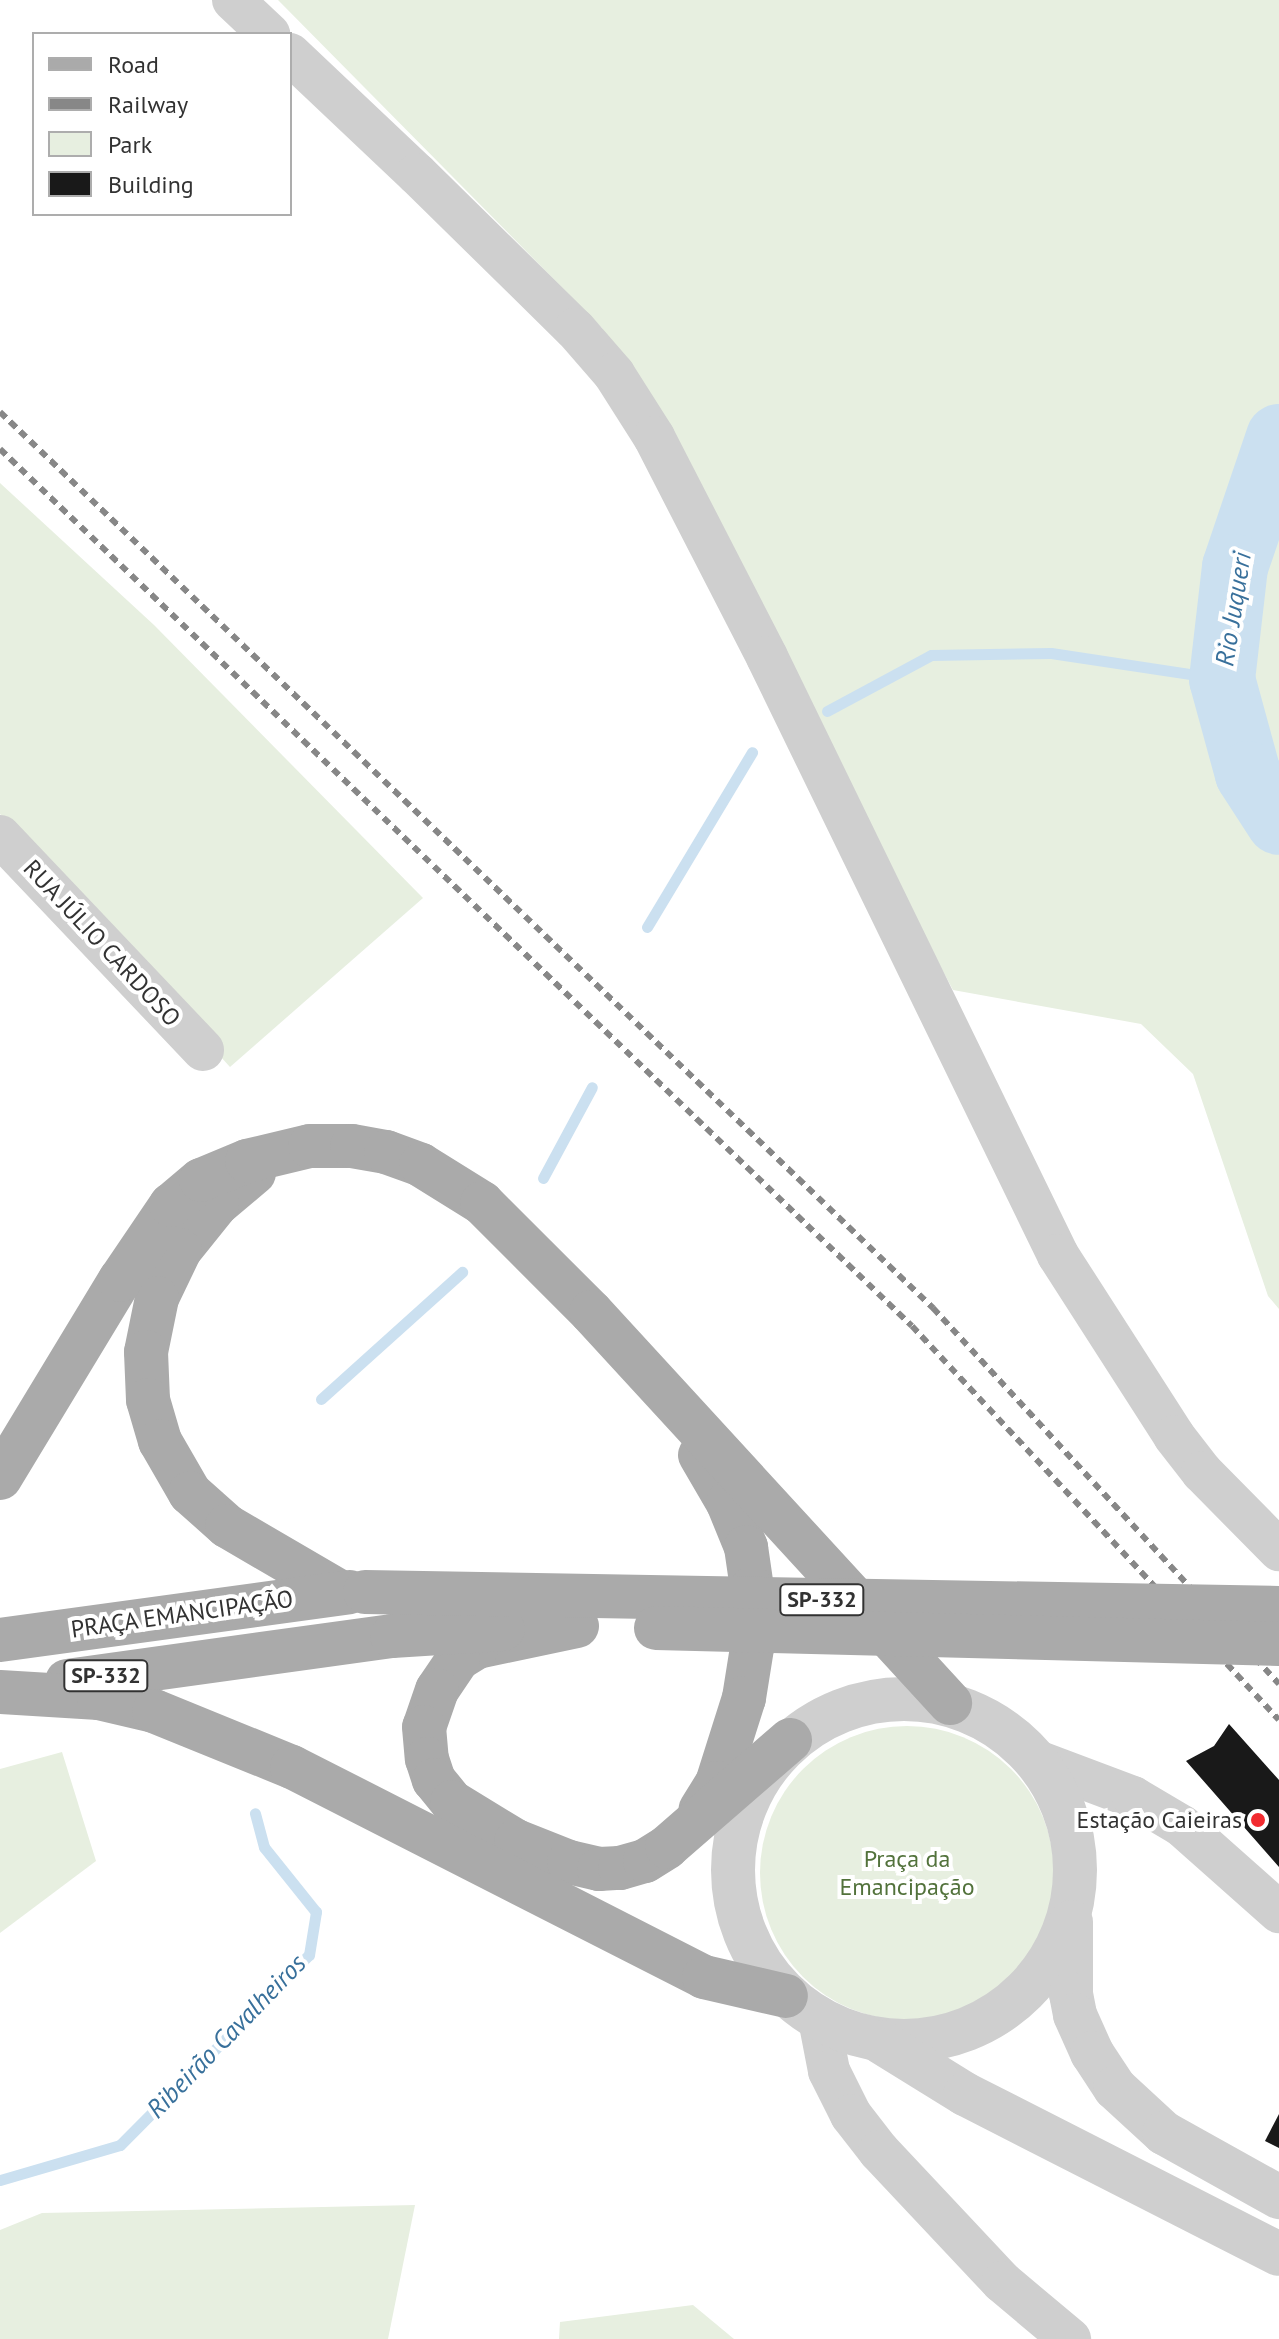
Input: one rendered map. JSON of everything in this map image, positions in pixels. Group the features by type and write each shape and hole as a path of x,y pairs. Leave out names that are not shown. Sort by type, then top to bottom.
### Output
{"main road":[{"path":"0,1478 120,1280 171,1205 221,1169 310,1146 352,1146 386,1152 454,1183 482,1203 676,1402 950,1703"},
{"path":"278,1154 217,1204 180,1250 157,1298 146,1352 148,1400 160,1441 190,1493 227,1526 352,1592"},
{"path":"676,1402 703,1461 728,1503 746,1547 752,1588 752,1648 733,1741 717,1783 689,1827"},
{"name":"SP-332","path":"352,1592 1279,1608"},
{"name":"PRAÇA EMANCIPAÇÃO","path":"0,1640 352,1592"},
{"path":"577,1626 477,1647 458,1659 437,1690 424,1727 427,1759 434,1780 452,1802 495,1830 569,1862 599,1869 620,1868 645,1861 689,1827 735,1811 790,1740"},
{"name":"SP-332","path":"577,1626 1279,1644"},
{"name":"PRAÇA EMANCIPAÇÃO","path":"0,1692 392,1636 577,1626"},
{"path":"0,1692 99,1698 154,1711 292,1767 704,1977 802,2008"},
{"path":"733,1741 735,1811"}],"street":[{"path":"233,0 267,32"},
{"path":"292,56 575,329 614,374 654,437 767,657 1058,1255 1174,1436 1237,1510 1279,1550"},
{"name":"RUA JÚLIO CARDOSO","path":"0,836 203,1050"},
{"path":"790,1740 839,1710 894,1697 950,1703 998,1725 1037,1761 1064,1807 1076,1859 1071,1912 1071,1994 1075,2015 1092,2053 1115,2088 1164,2133 1279,2197"},
{"path":"1037,1761 1133,1797 1182,1826 1279,1912"},
{"path":"735,1811 734,1896 751,1951 802,2008 851,2115 879,2151 1002,2282 1070,2339"},
{"path":"881,2042 931,2041 967,2030 1021,1998 1052,1959 1071,1912"},
{"path":"802,2008 881,2042 965,2094 1279,2254"}],"green space":[{"path":"278,0 1279,0 1279,1309 1268,1296 1193,1074 1141,1024 953,990 602,328"},
{"path":"0,483 154,625 423,898 230,1067 0,814"},
{"name":"Praça da Emancipação","path":"907,1726 936,1729 963,1737 989,1751 1011,1769 1029,1791 1043,1817 1051,1844 1054,1873 1051,1902 1043,1929 1029,1955 1011,1977 989,1995 963,2009 936,2017 907,2020 878,2017 851,2009 825,1995 803,1977 785,1955 771,1929 763,1902 760,1873 763,1844 771,1817 785,1791 803,1769 825,1751 851,1737 878,1729"},
{"path":"62,1752 96,1861 0,1933 0,1769"},
{"path":"415,2205 388,2339 0,2339 0,2230 42,2213"},
{"path":"693,2305 734,2339 559,2339 560,2322"}],"building":[{"name":"Estação Caieiras","path":"1229,1724 1279,1780 1279,1867 1186,1761 1214,1746"},
{"path":"1279,2114 1279,2148 1265,2141"}],"waterway":[{"name":"Rio Juqueri","path":"1279,437 1235,567 1222,679 1248,774 1279,822"},
{"name":"Ribeirão Cavalheiros","path":"827,711 931,655 1051,653 1222,679"},
{"name":"Ribeirão Cavalheiros","path":"647,927 752,752"},
{"name":"Ribeirão Cavalheiros","path":"543,1178 592,1087"},
{"name":"Ribeirão Cavalheiros","path":"321,1399 462,1272"},
{"name":"Ribeirão Cavalheiros","path":"0,2180 120,2145 309,1955 316,1912 264,1847 255,1813"}],"railway":[{"path":"0,412 933,1308 1279,1684"},
{"path":"0,449 912,1326 1279,1720"}],"place":[{"name":"Estação Caieiras","path":"1258,1820"}]}
